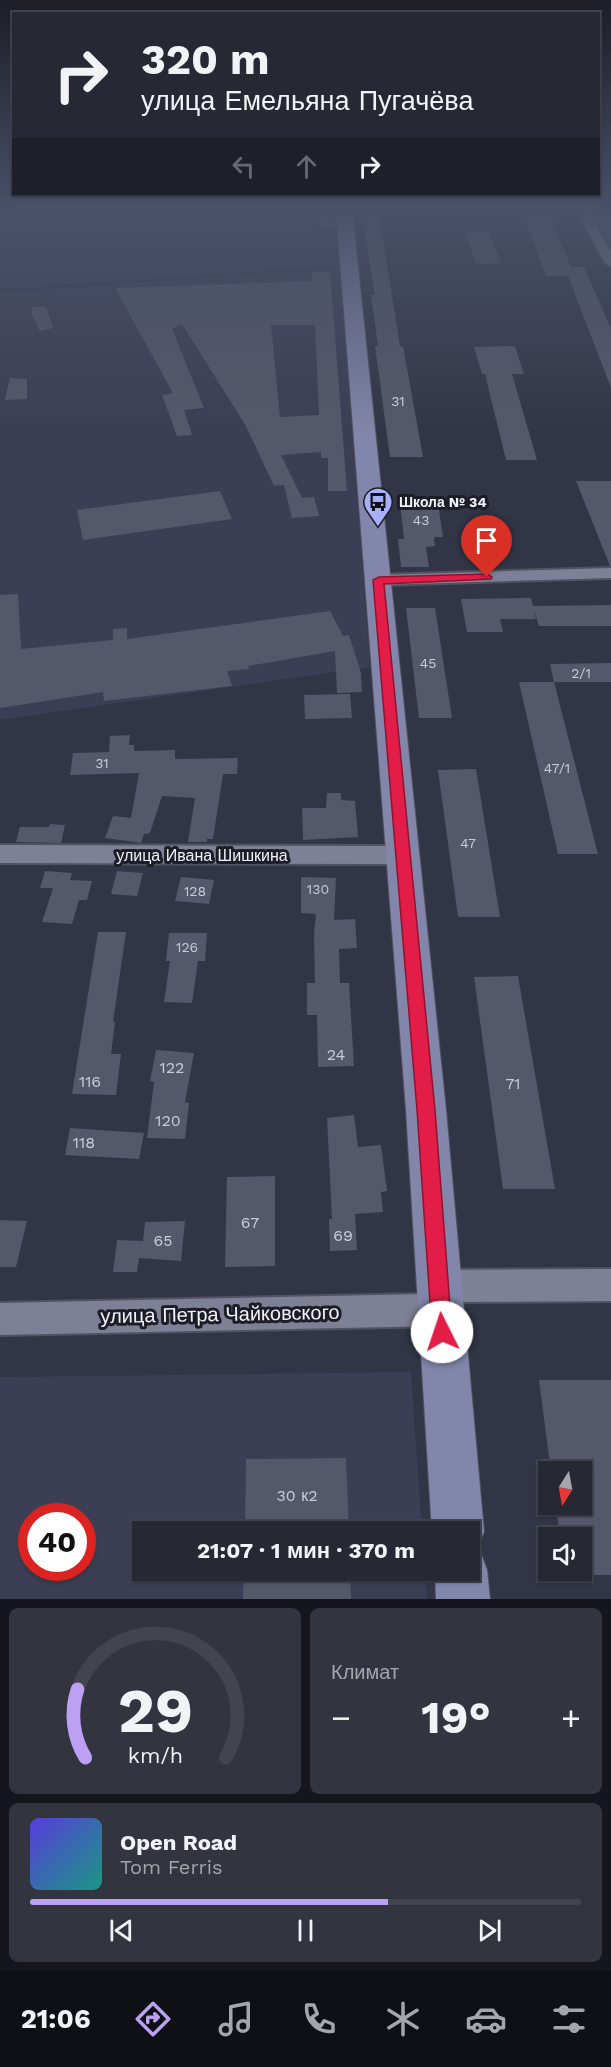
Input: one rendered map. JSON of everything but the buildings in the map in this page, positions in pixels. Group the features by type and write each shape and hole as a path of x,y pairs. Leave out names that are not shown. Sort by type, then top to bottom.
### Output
{"street":[{"path":"351,284 426,1110 457,1521"},
{"path":"379,580 611,573"},
{"name":"улица Ивана Шишкина","path":"0,854 403,855"},
{"name":"улица Петра Чайковского","path":"0,1319 439,1298 611,1285"},
{"path":"462,1581 463,1599"}],"shaded area":[{"path":"0,284 85,284 7,289 0,286"},
{"path":"122,284 341,284 370,667 0,720 0,289 5,292"},
{"path":"411,1372 421,1521 132,1521 132,1581 426,1581 427,1599 0,1599 0,1377"}],"place":[{"name":"Школа № 34","path":"378,528"}],"route":[{"path":"442,1332 426,1110 379,580 487,577"}]}
